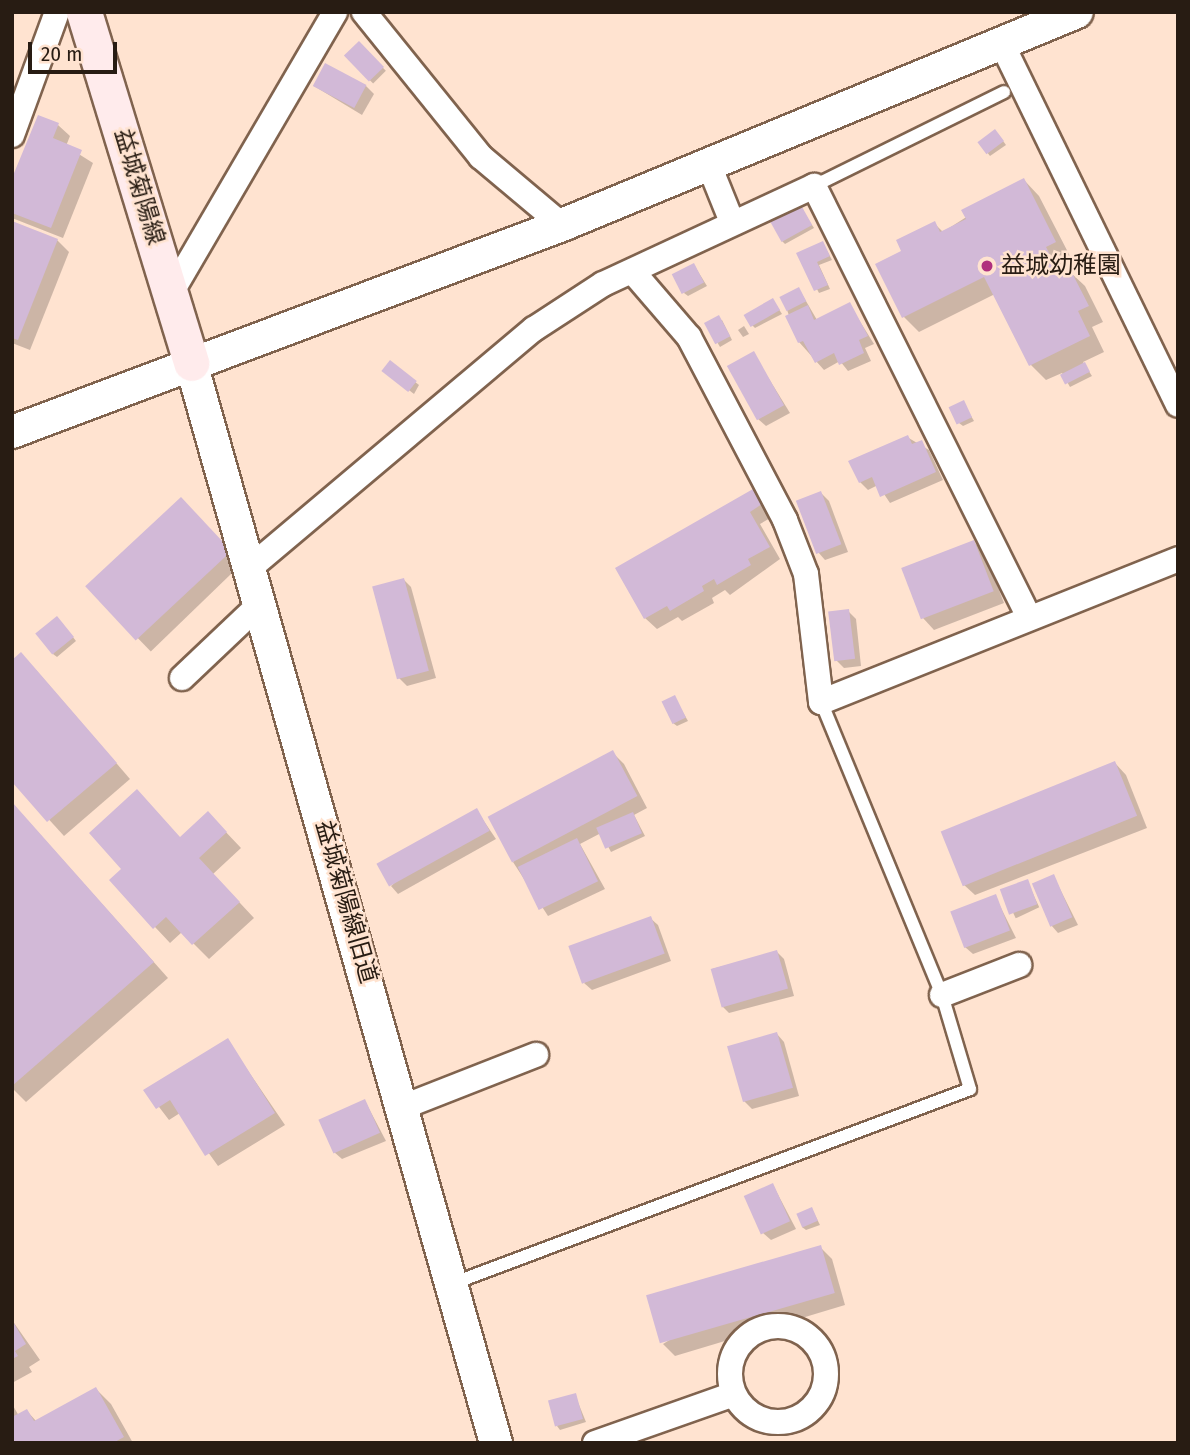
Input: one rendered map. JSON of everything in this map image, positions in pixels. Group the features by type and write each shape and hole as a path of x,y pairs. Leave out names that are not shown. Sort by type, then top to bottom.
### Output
{"main road":[{"name":"益城菊陽線","path":"84,12 172,293 191,363"}],"street":[{"path":"12,135 57,12"},
{"path":"172,293 335,12"},
{"path":"364,12 481,157 562,225"},
{"path":"12,432 562,225 1003,46 1077,12"},
{"path":"1003,46 1171,376 1178,405"},
{"path":"709,165 732,222"},
{"path":"251,566 534,329 603,284 814,186 1028,615"},
{"path":"633,272 690,337 785,520 806,574 821,702 1028,615 1178,559"},
{"name":"益城菊陽線旧道","path":"191,363 454,1283 496,1443"},
{"path":"182,678 261,603"},
{"path":"943,995 1019,965"},
{"path":"403,1107 536,1055"},
{"path":"595,1443 734,1394"}],"lane":[{"path":"814,186 1004,92"},
{"path":"454,1283 970,1089 943,995 821,702"}],"building":[{"path":"359,41 384,67 369,81 344,56"},
{"path":"325,63 366,85 354,108 313,86"},
{"path":"38,115 59,123 53,138 82,150 51,228 12,213 12,178"},
{"path":"995,129 1004,141 986,154 977,142"},
{"path":"1024,178 1056,242 1046,247 1060,274 1070,269 1089,306 1078,311 1090,336 1029,366 984,277 902,318 875,264 901,251 896,240 935,221 940,232 966,219 961,210"},
{"path":"801,205 812,225 782,242 770,222"},
{"path":"12,221 58,239 18,340 12,338"},
{"path":"823,241 830,256 817,262 828,285 814,291 796,253"},
{"path":"694,263 704,283 682,294 672,274"},
{"path":"799,287 806,301 787,311 779,297"},
{"path":"773,298 780,310 751,327 744,315"},
{"path":"850,302 868,336 859,340 864,353 839,365 834,353 815,363 803,341 798,343 785,316 808,305 814,320"},
{"path":"719,315 730,336 715,344 704,323"},
{"path":"754,351 784,405 757,420 727,366"},
{"path":"390,360 417,381 408,392 381,371"},
{"path":"1085,362 1090,372 1065,385 1060,375"},
{"path":"964,400 972,417 957,424 949,407"},
{"path":"908,435 912,444 922,440 936,472 880,497 872,477 859,483 848,461"},
{"path":"753,489 762,504 750,512 770,547 748,559 751,565 717,585 714,579 702,586 704,591 670,611 667,606 644,619 615,568"},
{"path":"821,491 841,544 816,554 796,501"},
{"path":"181,497 231,551 136,640 85,586"},
{"path":"974,540 994,591 921,619 901,568"},
{"path":"404,578 429,671 397,679 372,587"},
{"path":"849,609 855,659 834,661 828,612"},
{"path":"57,616 74,637 52,655 35,634"},
{"path":"21,652 117,763 47,822 12,782 12,660"},
{"path":"675,695 686,717 672,724 662,702"},
{"path":"613,750 637,796 512,863 488,817"},
{"path":"1115,761 1137,816 963,886 941,831"},
{"path":"137,789 180,837 208,811 227,832 199,858 240,902 192,945 166,917 153,929 109,880 121,869 89,833"},
{"path":"12,802 154,962 12,1086"},
{"path":"477,808 490,831 389,886 376,864"},
{"path":"633,812 642,833 605,849 596,828"},
{"path":"577,838 598,881 539,910 518,867"},
{"path":"1054,874 1072,917 1050,927 1032,883"},
{"path":"1028,879 1037,904 1009,915 1000,889"},
{"path":"996,894 1010,930 964,948 950,912"},
{"path":"651,916 665,954 582,984 568,946"},
{"path":"777,950 788,988 722,1007 711,969"},
{"path":"777,1032 793,1088 743,1102 727,1046"},
{"path":"228,1038 275,1113 205,1156 170,1100 156,1109 143,1090"},
{"path":"365,1099 380,1133 333,1154 318,1120"},
{"path":"773,1183 790,1221 761,1234 744,1196"},
{"path":"812,1207 818,1221 802,1227 796,1214"},
{"path":"821,1245 835,1293 660,1343 646,1295"},
{"path":"12,1320 26,1344 15,1351 18,1356 12,1359"},
{"path":"96,1387 124,1437 113,1443 12,1443 12,1417 27,1409 34,1421"},
{"path":"576,1393 583,1419 555,1427 548,1401"}],"place":[{"name":"益城幼稚園","path":"987,266"}]}
